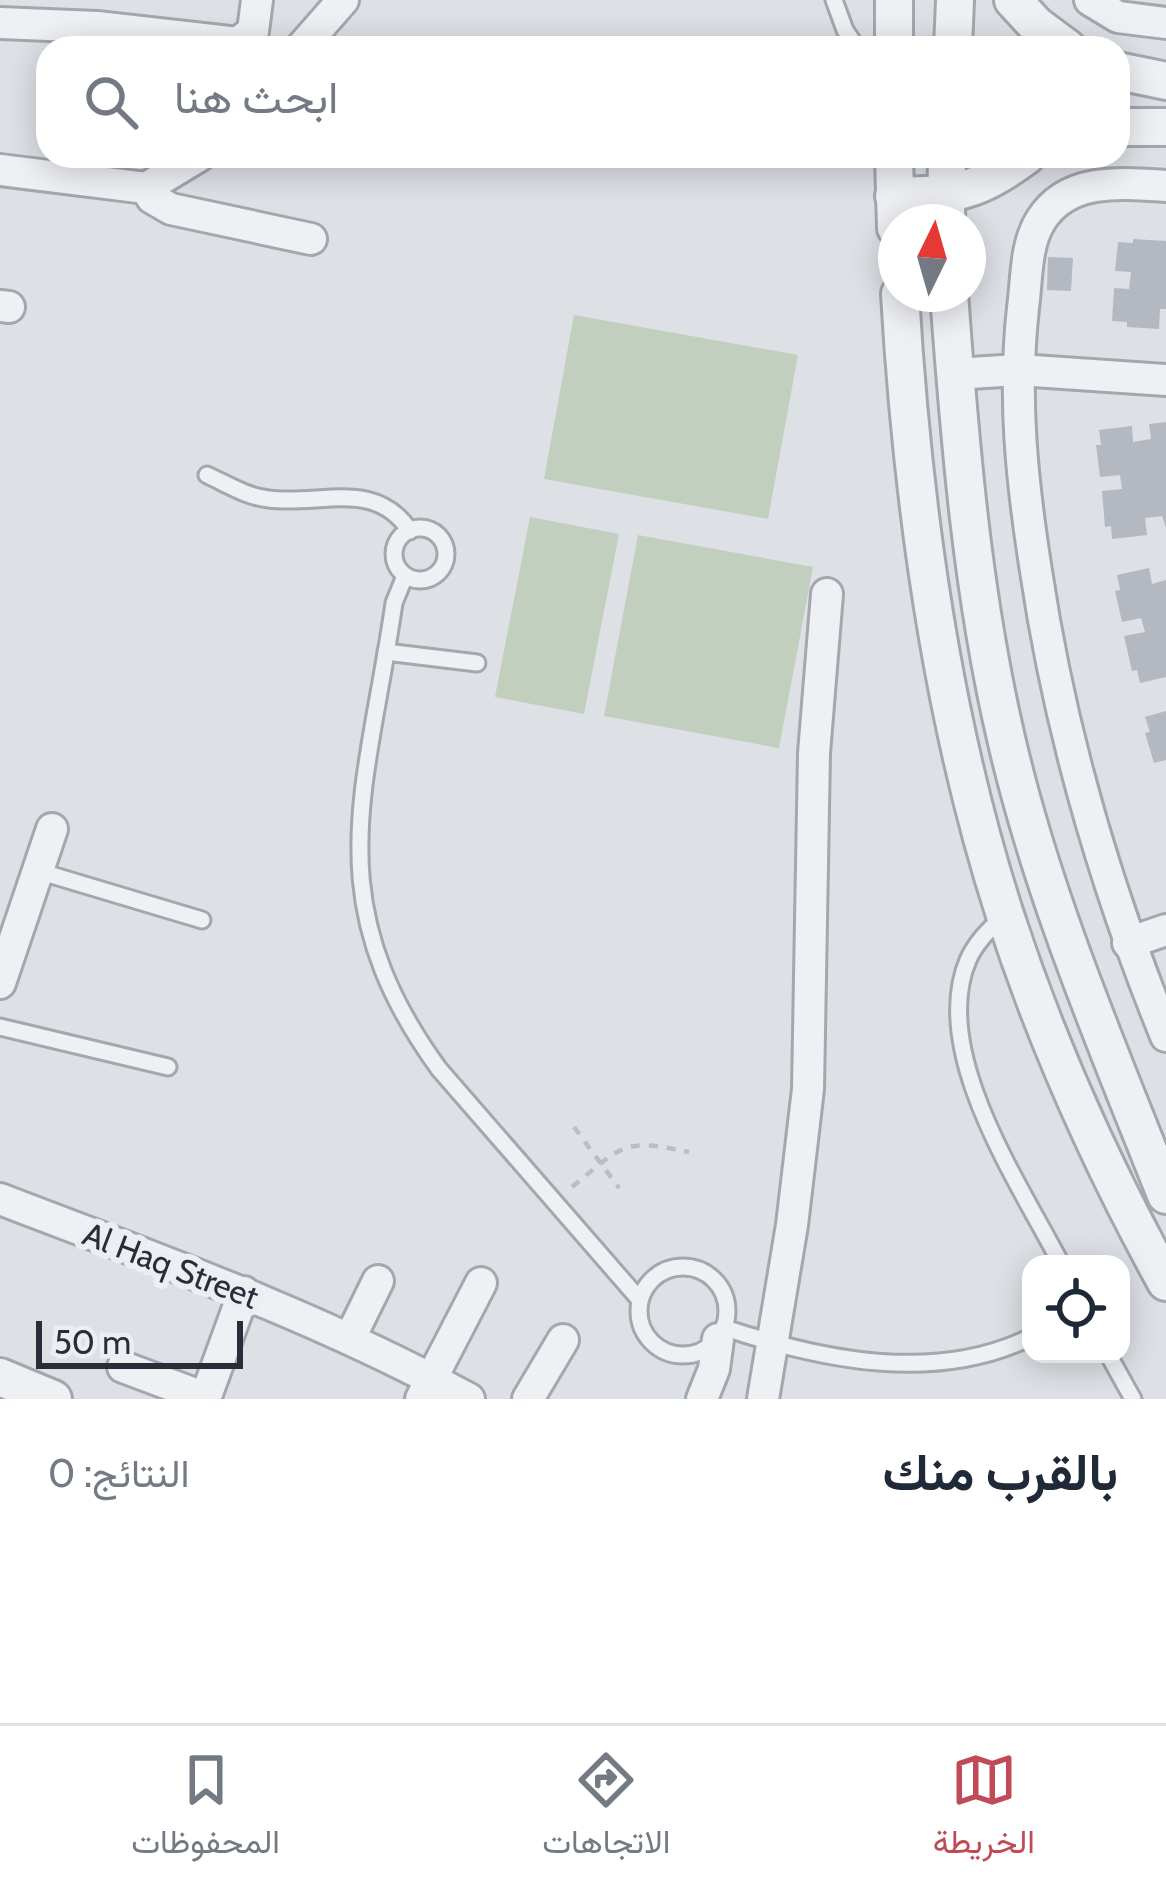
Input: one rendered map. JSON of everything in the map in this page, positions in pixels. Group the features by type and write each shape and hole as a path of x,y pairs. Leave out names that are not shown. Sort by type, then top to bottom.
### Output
{"street":[{"path":"247,36 254,31 257,0"},
{"path":"312,36 343,0"},
{"path":"894,0 894,36"},
{"path":"954,36 956,0"},
{"path":"1013,0 1051,36"},
{"path":"1090,0 1118,17 1166,23"},
{"path":"0,23 176,36"},
{"path":"1130,74 1166,81"},
{"path":"1130,128 1166,127"},
{"path":"0,170 146,188 179,168"},
{"path":"894,168 895,204"},
{"path":"946,204 947,168"},
{"path":"952,204 1007,168"},
{"path":"1166,186 1126,183 1076,190 1041,220 1030,244 1019,370 1020,466 1045,635 1084,806 1128,943 1166,1036"},
{"path":"146,188 152,198 171,209 311,238"},
{"path":"902,312 922,525 962,757 1005,914 1067,1078 1128,1214 1166,1282"},
{"path":"950,312 977,588 1007,744 1051,892 1166,1196"},
{"path":"955,374 1019,370 1166,380"},
{"path":"763,1399 799,1180 808,1089 814,753 827,595"},
{"path":"2,968 52,829"},
{"path":"1128,943 1166,930"},
{"name":"Al Haq Street","path":"0,1199 244,1292 350,1338 427,1389 469,1399"},
{"path":"350,1338 378,1281"},
{"path":"427,1389 481,1283"},
{"path":"123,1367 205,1398 244,1292"},
{"path":"702,1399 722,1334"},
{"path":"528,1399 563,1340"}],"lane":[{"path":"834,0 848,36"},
{"path":"207,475 242,492 274,500 366,499 388,508 410,531"},
{"path":"425,529 442,540 445,560 434,576 414,580 398,568 394,549 398,539 410,531 425,529"},
{"path":"405,576 394,602 359,810 363,902 374,947 412,1032 471,1108 639,1299"},
{"path":"386,652 477,662"},
{"path":"38,871 202,920"},
{"path":"1005,914 978,942 968,961 961,982 959,1025 969,1068 1001,1152 1056,1255"},
{"path":"0,1027 168,1067"},
{"path":"673,1266 697,1268 718,1281 728,1304 722,1334 702,1352 682,1356 662,1351 647,1338 638,1320 639,1299 651,1278 673,1266"},
{"path":"722,1334 878,1363 924,1364 983,1355 1022,1340"},
{"path":"1113,1363 1132,1399"}],"path":[{"path":"574,1127 619,1188"},
{"path":"553,1203 602,1162 634,1143 689,1152"}],"green space":[{"path":"574,315 798,355 768,519 544,479"},
{"path":"530,517 619,534 584,714 495,697"},
{"path":"638,535 813,567 779,748 604,716"}],"building":[{"path":"1133,239 1166,241 1166,309 1160,309 1159,329 1112,321 1114,288 1129,289 1131,272 1115,271 1118,242 1133,243"},
{"path":"1048,257 1073,258 1071,291 1047,290"},
{"path":"1166,422 1166,528 1162,516 1145,518 1147,535 1112,539 1111,526 1105,527 1102,491 1122,489 1120,475 1100,477 1099,430 1132,426 1133,442 1151,439 1149,424"},
{"path":"1149,568 1152,584 1166,580 1166,677 1140,683 1137,670 1132,671 1124,636 1145,632 1141,618 1122,622 1115,591 1120,590 1117,575"},
{"path":"1166,711 1166,760 1154,763 1145,717"}]}
